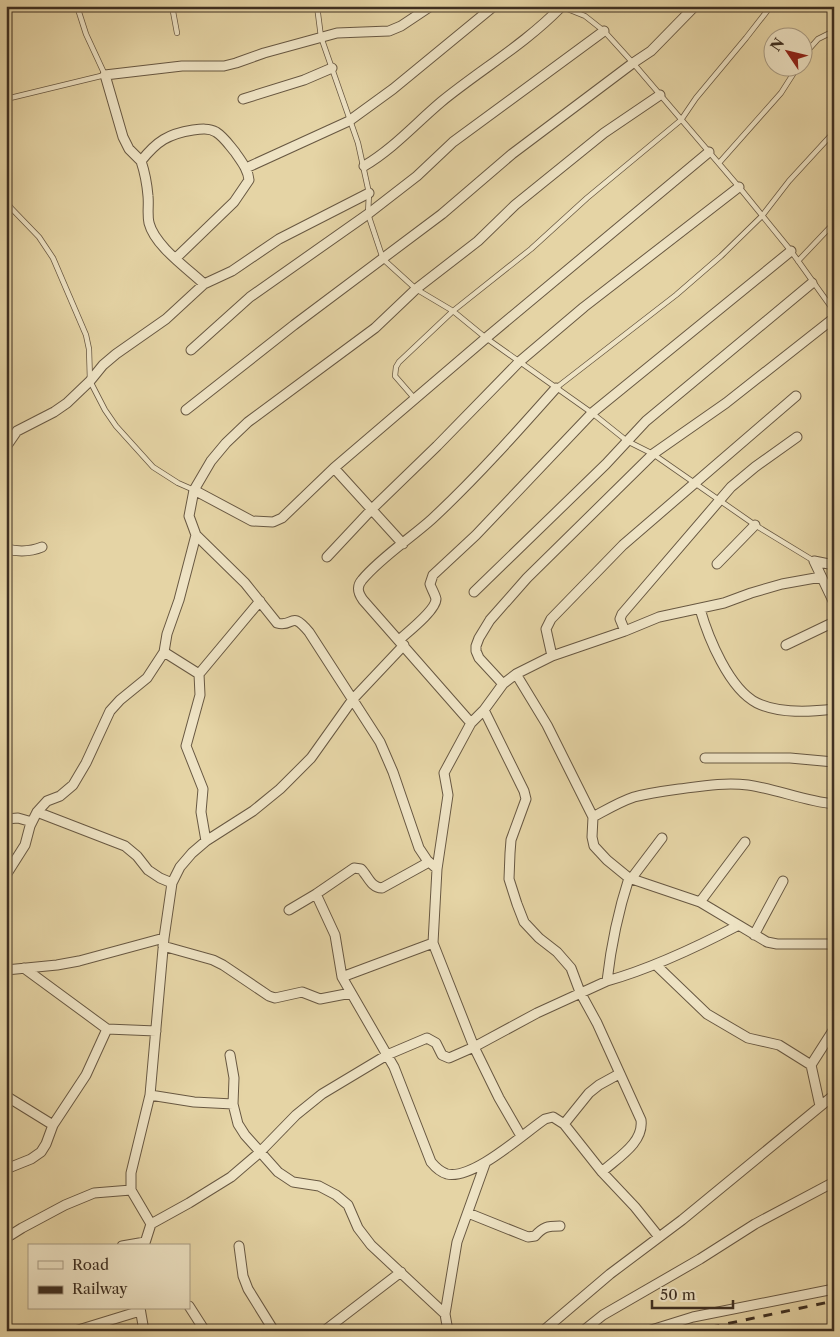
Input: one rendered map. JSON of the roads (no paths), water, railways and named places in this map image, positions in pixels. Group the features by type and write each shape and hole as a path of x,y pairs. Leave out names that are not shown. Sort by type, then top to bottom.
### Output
{"street":[{"path":"204,284 163,246 151,230 146,175 141,161 130,149 123,137 105,74 182,66 224,66 337,33 389,30 401,26 431,6"},
{"path":"246,168 349,121 393,89 494,6"},
{"path":"364,166 386,151 440,102 545,24 561,6"},
{"path":"186,410 294,325 442,214 512,154 633,62 651,51 695,6"},
{"path":"191,350 250,297 368,214 417,176 453,142 604,31"},
{"path":"243,99 304,80 332,68"},
{"path":"437,869 429,862 419,848 393,772 380,742 302,624 294,619 282,624 277,623 246,583 196,535 189,516 194,490 211,461 226,443 248,422 375,328 416,289 478,241 516,205 604,134 660,95"},
{"path":"141,161 161,140 178,132 208,129 226,140 246,168 249,180 241,194 225,212 176,258"},
{"path":"194,490 252,520 273,522 282,518 334,468 416,400 486,338 710,152"},
{"path":"327,557 372,509 519,362 584,307 739,186"},
{"path":"6,447 17,432 54,412 90,381 103,365 166,319 204,284 232,271 280,239 369,193"},
{"path":"151,1224 131,1190 131,1173 135,1150 150,1095 164,942 172,883 180,867 206,841 253,812 280,789 310,758 353,699 435,603 435,597 430,584 433,576 476,535 592,413 790,251"},
{"path":"474,592 606,464 646,421 812,283"},
{"path":"504,684 479,658 476,651 479,638 490,620 527,578 653,454 726,403 834,318"},
{"path":"471,723 362,600 358,594 358,587 368,574 432,519 490,460 556,388"},
{"path":"552,656 546,629 551,619 623,545 796,396"},
{"path":"625,631 620,616 720,501 738,481 797,437"},
{"path":"334,468 403,544"},
{"path":"717,564 755,525"},
{"path":"6,875 25,845 37,812 47,801 60,796 73,785 86,763 110,711 120,700 147,678 164,652 167,634 180,600 196,535"},
{"path":"6,549 18,551 42,547"},
{"path":"814,561 834,565"},
{"path":"814,561 834,603"},
{"path":"521,1136 499,1098 474,1047 433,943 437,869 448,795 444,773 471,723 484,710 504,684 516,674 552,656 659,618 724,603 766,589 820,577"},
{"path":"206,841 201,812 203,789 186,746 200,695 199,674 260,601"},
{"path":"700,608 705,626 719,656 748,697 764,706 781,710 834,709"},
{"path":"786,644 834,622"},
{"path":"164,652 199,674"},
{"path":"516,674 547,725 593,817 592,837 594,846 607,860 630,878 700,902 737,926 767,942 777,944 834,944"},
{"path":"484,710 521,782 526,799 511,840 510,880 517,904 524,922 557,952 571,968 580,992 597,1022 641,1120 640,1134 634,1143 602,1172"},
{"path":"705,758 782,758 834,762"},
{"path":"593,817 618,803 635,797 719,784 767,788 834,804"},
{"path":"37,812 125,846 137,856 148,870 172,883"},
{"path":"6,819 18,818 32,822"},
{"path":"607,981 611,944 630,878 662,838"},
{"path":"700,902 745,842"},
{"path":"289,910 354,868 361,869 372,884 379,888 429,862"},
{"path":"754,936 783,881"},
{"path":"316,894 335,935 342,977 394,1066 431,1162 437,1170 447,1174 456,1174 485,1164 545,1119 553,1117 564,1124 602,1172 635,1207 659,1237"},
{"path":"144,1244 151,1224 231,1177 259,1153 296,1115 322,1094 387,1055 427,1038 436,1043 442,1055 449,1058 580,992 656,965 737,926"},
{"path":"6,970 57,965 164,942 218,962 269,996 276,998 302,992 320,999 351,993"},
{"path":"342,977 433,943"},
{"path":"656,965 696,1005 713,1018 748,1038 779,1045 811,1065"},
{"path":"24,968 107,1029 156,1031"},
{"path":"6,1169 31,1159 41,1152 53,1125 86,1075 107,1029"},
{"path":"820,1106 811,1065 834,1029"},
{"path":"230,1055 234,1078 233,1104 238,1124 259,1153 285,1178 293,1182 319,1186 336,1195 348,1205 362,1235 445,1314"},
{"path":"564,1124 589,1093 619,1074"},
{"path":"150,1095 194,1102 233,1104"},
{"path":"543,1331 610,1274 682,1220 834,1095"},
{"path":"6,1096 53,1125"},
{"path":"448,1331 445,1314 457,1242 485,1164"},
{"path":"583,1331 619,1306 700,1259 755,1224 834,1182"},
{"path":"6,1238 65,1205 94,1193 131,1190"},
{"path":"468,1213 524,1236 531,1237 535,1236 544,1227 560,1226"},
{"path":"239,1246 243,1276 248,1289 274,1331"},
{"path":"324,1331 401,1272"},
{"path":"648,1331 693,1317 834,1289"},
{"path":"190,1308 205,1331"},
{"path":"75,1331 140,1310 144,1331"}],"lane":[{"path":"6,99 105,74 86,34 77,6"},
{"path":"172,6 177,34"},
{"path":"317,6 321,37 358,143 369,193 368,214 383,259 416,289 453,311 486,338 592,413 627,441 653,454 755,525 814,561"},
{"path":"561,6 585,16 604,31 633,62 739,186 798,261 834,311"},
{"path":"416,400 395,376 399,362 453,311 531,249 587,198 681,120 696,98 771,6"},
{"path":"812,46 818,39 834,31"},
{"path":"719,163 781,93 791,78"},
{"path":"556,388 676,294 721,256 762,216 789,181 834,132"},
{"path":"6,200 11,208 48,248 53,258 86,335 90,349 90,381 105,410 116,426 153,467 178,483 194,490"},
{"path":"798,261 834,223"}],"railway":[{"path":"693,1331 834,1301"}]}
